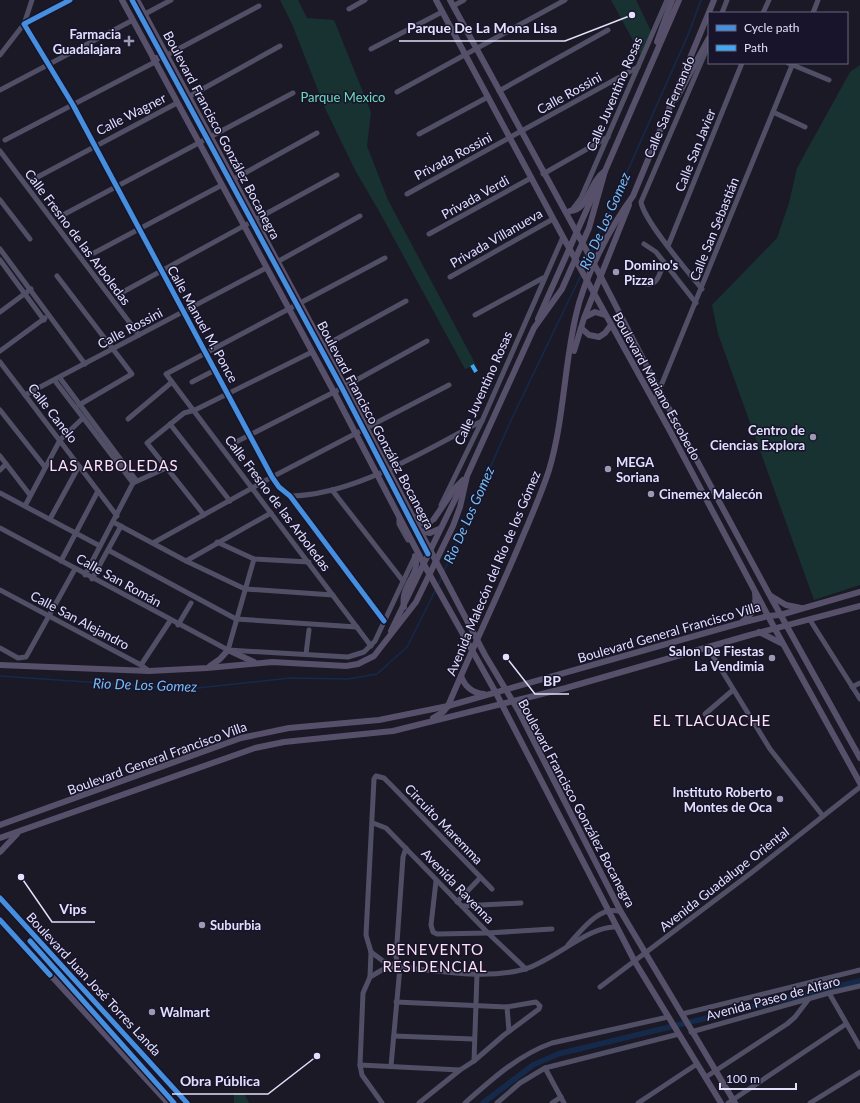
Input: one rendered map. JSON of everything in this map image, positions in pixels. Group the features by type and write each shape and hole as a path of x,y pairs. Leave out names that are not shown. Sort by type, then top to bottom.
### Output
{"main road":[{"name":"Boulevard Francisco González Bocanegra","path":"122,0 177,103 200,142 288,310 334,392 427,570 496,693 635,962 722,1103"},
{"name":"Boulevard Francisco González Bocanegra","path":"137,0 190,96 277,262 324,346 420,531 450,584 477,639 518,710 621,912 732,1102"},
{"name":"Boulevard Mariano Escobedo","path":"436,0 573,256 670,431 775,629 860,783"},
{"path":"653,58 659,35 672,0"},
{"path":"384,644 404,607 424,563 432,553 439,530 467,476 577,233 679,0"},
{"name":"Avenida Malecón del Río de los Gómez","path":"709,12 714,0"},
{"name":"Boulevard Mariano Escobedo","path":"452,3 549,185 567,212 659,390 780,615 860,758"},
{"name":"Avenida Malecón del Río de los Gómez","path":"448,706 477,639 491,611 544,484 553,451 566,380 575,317 582,296 614,223 633,196 708,14"},
{"path":"667,111 679,94 708,40"},
{"path":"154,60 166,54"},
{"path":"567,212 575,211 581,208 595,179 604,171"},
{"path":"534,328 562,289 589,228 604,171"},
{"path":"538,191 549,185"},
{"path":"566,380 593,292 606,266 633,196"},
{"path":"553,219 559,212 559,202"},
{"path":"606,266 609,292"},
{"path":"584,318 595,312 603,313 607,317"},
{"path":"581,328 589,334 598,337 605,333 611,325"},
{"path":"670,431 675,429 682,432"},
{"path":"434,519 455,488 467,476"},
{"path":"0,665 149,671 208,668 255,662 297,662 346,666 358,664 368,660 374,656 411,609 426,582 457,516 467,476"},
{"path":"420,531 430,533 439,530"},
{"path":"404,607 402,595 415,571 415,556"},
{"path":"737,624 749,616 753,610 756,602 754,590"},
{"name":"Boulevard General Francisco Villa","path":"0,824 7,823 241,738 288,728 379,720 448,706 737,624 768,616 780,615 860,592"},
{"path":"769,594 786,605 802,608"},
{"name":"Boulevard General Francisco Villa","path":"0,838 255,748 284,742 382,733 407,728 512,700 566,688 759,632 860,606"},
{"path":"759,632 774,638 784,645"},
{"path":"208,668 216,663 228,650 255,662"},
{"path":"461,676 467,688 477,693 488,695"},
{"path":"518,710 524,698"},
{"path":"407,728 440,715 448,706"},
{"path":"0,852 8,841 20,831"},
{"name":"Boulevard Juan José Torres Landa","path":"0,898 187,1103"},
{"name":"Boulevard Juan José Torres Landa","path":"0,920 168,1103"}],"street":[{"path":"0,55 24,24 32,0"},
{"path":"24,24 70,0"},
{"path":"145,14 171,0"},
{"path":"349,9 364,0"},
{"path":"452,3 464,0"},
{"path":"397,92 565,0"},
{"name":"Calle Juventino Rosas","path":"567,212 575,207 581,198 667,0"},
{"path":"722,12 728,0"},
{"path":"763,12 768,0"},
{"path":"813,12 818,0"},
{"path":"166,54 259,6"},
{"path":"371,49 442,12"},
{"path":"0,90 133,20"},
{"name":"Calle Manuel M. Ponce","path":"24,24 50,64 73,105 183,312 251,435 272,477 279,487 290,496 384,620"},
{"path":"499,91 608,30"},
{"name":"Calle San Fernando","path":"668,246 644,211 641,202 708,45"},
{"path":"190,96 280,46"},
{"path":"5,140 73,105 154,60"},
{"name":"Calle San Javier","path":"668,246 742,64"},
{"path":"791,64 829,80"},
{"name":"Calle San Sebastián","path":"654,403 702,289 791,64"},
{"name":"Calle Rossini","path":"510,138 638,67"},
{"path":"61,216 293,93"},
{"path":"419,134 488,97"},
{"name":"Calle Wagner","path":"32,180 177,103"},
{"path":"773,112 805,126"},
{"path":"234,179 316,133"},
{"path":"544,174 608,137"},
{"name":"Privada Rossini","path":"407,194 510,138"},
{"name":"Calle Fresno de las Arboledas","path":"0,151 139,335"},
{"path":"121,293 338,175"},
{"name":"Privada Verdi","path":"429,234 531,178"},
{"path":"94,253 222,185"},
{"path":"0,200 30,240"},
{"path":"277,262 360,216"},
{"name":"Privada Villanueva","path":"450,278 553,219"},
{"name":"Calle Juventino Rosas","path":"434,519 482,421 563,237"},
{"path":"644,244 654,249 696,303"},
{"path":"668,246 702,289"},
{"path":"0,248 85,364"},
{"path":"206,354 385,258"},
{"path":"0,260 44,320"},
{"path":"646,284 651,285 655,282 664,263"},
{"name":"Calle Rossini","path":"25,395 114,350 139,335 266,268"},
{"path":"57,276 132,374 79,404"},
{"path":"475,315 544,278"},
{"path":"0,311 31,289"},
{"path":"324,346 406,301"},
{"path":"0,351 49,316"},
{"path":"236,442 334,392 427,341"},
{"path":"204,515 147,443 184,413 195,410 312,352"},
{"name":"Calle Fresno de las Arboledas","path":"206,354 166,374 195,410 371,646"},
{"name":"Calle Canelo","path":"0,362 117,516"},
{"path":"192,382 215,370"},
{"path":"60,378 135,482"},
{"path":"54,381 135,482"},
{"path":"128,420 172,382"},
{"path":"153,544 272,477 449,385"},
{"path":"0,410 45,467"},
{"path":"25,506 60,440 83,418"},
{"path":"290,496 332,490 377,476 482,421"},
{"path":"170,424 230,501"},
{"path":"0,456 30,495"},
{"path":"0,470 6,464"},
{"path":"50,519 79,466"},
{"path":"85,575 135,482 166,468"},
{"path":"61,561 98,490"},
{"path":"332,490 403,581"},
{"path":"0,493 100,546"},
{"path":"410,512 424,525 428,524 434,519"},
{"path":"186,561 217,542 271,513"},
{"name":"Boulevard Francisco González Bocanegra","path":"399,515 399,524 415,556"},
{"path":"113,522 186,561 245,589 333,595"},
{"path":"92,578 121,526"},
{"name":"Calle San Román","path":"0,528 170,621 228,650"},
{"path":"217,542 254,559 309,562"},
{"path":"108,550 236,619 357,627"},
{"path":"254,559 228,650 348,657 356,656 371,646 375,641 415,556"},
{"path":"0,648 23,659 29,654 75,569"},
{"name":"Calle San Alejandro","path":"0,590 141,665 149,671"},
{"path":"178,625 191,603"},
{"path":"810,620 860,699"},
{"path":"141,665 170,621"},
{"path":"306,654 308,630"},
{"path":"708,648 770,748 823,816"},
{"path":"852,687 860,683"},
{"path":"705,714 733,690"},
{"name":"Circuito Maremma","path":"373,823 374,779 376,776 384,778 492,889"},
{"name":"Avenida Guadalupe Oriental","path":"600,987 635,962 860,786"},
{"path":"373,823 366,935 371,952 370,977 363,993 360,1065 362,1075 382,1103"},
{"name":"Avenida Ravenna","path":"373,823 386,828 457,902 526,968"},
{"path":"391,1066 399,967 396,957 403,857 406,848"},
{"name":"Circuito Maremma","path":"457,902 480,878"},
{"path":"436,880 431,925 433,932 440,934 488,933 552,929"},
{"path":"462,906 521,903"},
{"path":"566,948 594,919 608,910 621,912"},
{"path":"370,977 382,970 399,967 477,974 497,973 526,968 547,960 601,929 616,927"},
{"path":"371,952 383,961 399,967"},
{"path":"683,1016 860,970"},
{"path":"474,1061 477,974"},
{"name":"Avenida Paseo de Alfaro","path":"690,1030 860,986"},
{"path":"829,993 860,1047"},
{"path":"706,1077 787,1024 795,1017 808,1000"},
{"path":"396,1002 507,1007 536,1002 540,1006 539,1009 419,1103"},
{"path":"507,1007 509,1031"},
{"path":"465,1103 503,1072 537,1048 552,1043 669,1019"},
{"path":"732,1102 846,1024"},
{"path":"497,1103 520,1083 545,1068 678,1032"},
{"path":"394,1036 474,1039"},
{"path":"638,1103 697,1064"},
{"path":"360,1065 460,1070"},
{"path":"545,1068 564,1103"},
{"path":"810,1103 860,1072"},
{"path":"552,1103 561,1097"}],"green space":[{"name":"Parque Mexico","path":"280,0 298,0 307,18 334,20 371,112 367,146 388,200 476,365 465,369 355,170 325,108 292,24"},
{"path":"611,0 636,0 651,31 641,55"},
{"name":"Centro de Ciencias Explora","path":"860,65 860,585 814,600 718,334 712,305 777,238 789,203 797,168 850,72"},
{"path":"234,1093 244,1093 249,1103 234,1103"}],"waterway":[{"name":"Rio De Los Gomez","path":"591,253 688,35 701,0"},
{"name":"Rio De Los Gomez","path":"583,270 589,259"},
{"name":"Rio De Los Gomez","path":"444,571 513,416 581,275"},
{"name":"Rio De Los Gomez","path":"438,586 442,576"},
{"name":"Rio De Los Gomez","path":"0,676 188,689 290,678 348,679 377,674 407,647 435,591"},
{"path":"483,1103 533,1065 558,1054 860,981"}],"marked path":[{"path":"472,365 478,375"}],"cycle path":[{"path":"70,0 24,24 73,105 272,477 279,487 290,496 384,621"},
{"path":"132,0 342,388 428,554"},
{"path":"0,898 187,1103"},
{"path":"0,920 50,975"},
{"path":"30,941 174,1103"}],"place":[{"name":"Parque De La Mona Lisa","path":"632,15"},
{"name":"Farmacia Guadalajara","path":"129,41"},
{"name":"Domino's Pizza","path":"616,272"},
{"name":"Centro de Ciencias Explora","path":"813,437"},
{"name":"MEGA Soriana","path":"608,469"},
{"name":"Cinemex Malecón","path":"651,494"},
{"name":"BP","path":"506,657"},
{"name":"Salon De Fiestas La Vendimia","path":"772,658"},
{"name":"Instituto Roberto Montes de Oca","path":"780,799"},
{"name":"Vips","path":"21,877"},
{"name":"Suburbia","path":"202,925"},
{"name":"Walmart","path":"152,1012"},
{"name":"Obra Pública","path":"317,1056"}],"district":[{"name":"LAS ARBOLEDAS","path":"114,466"},
{"name":"EL TLACUACHE","path":"712,721"},
{"name":"BENEVENTO RESIDENCIAL","path":"435,958"}]}
